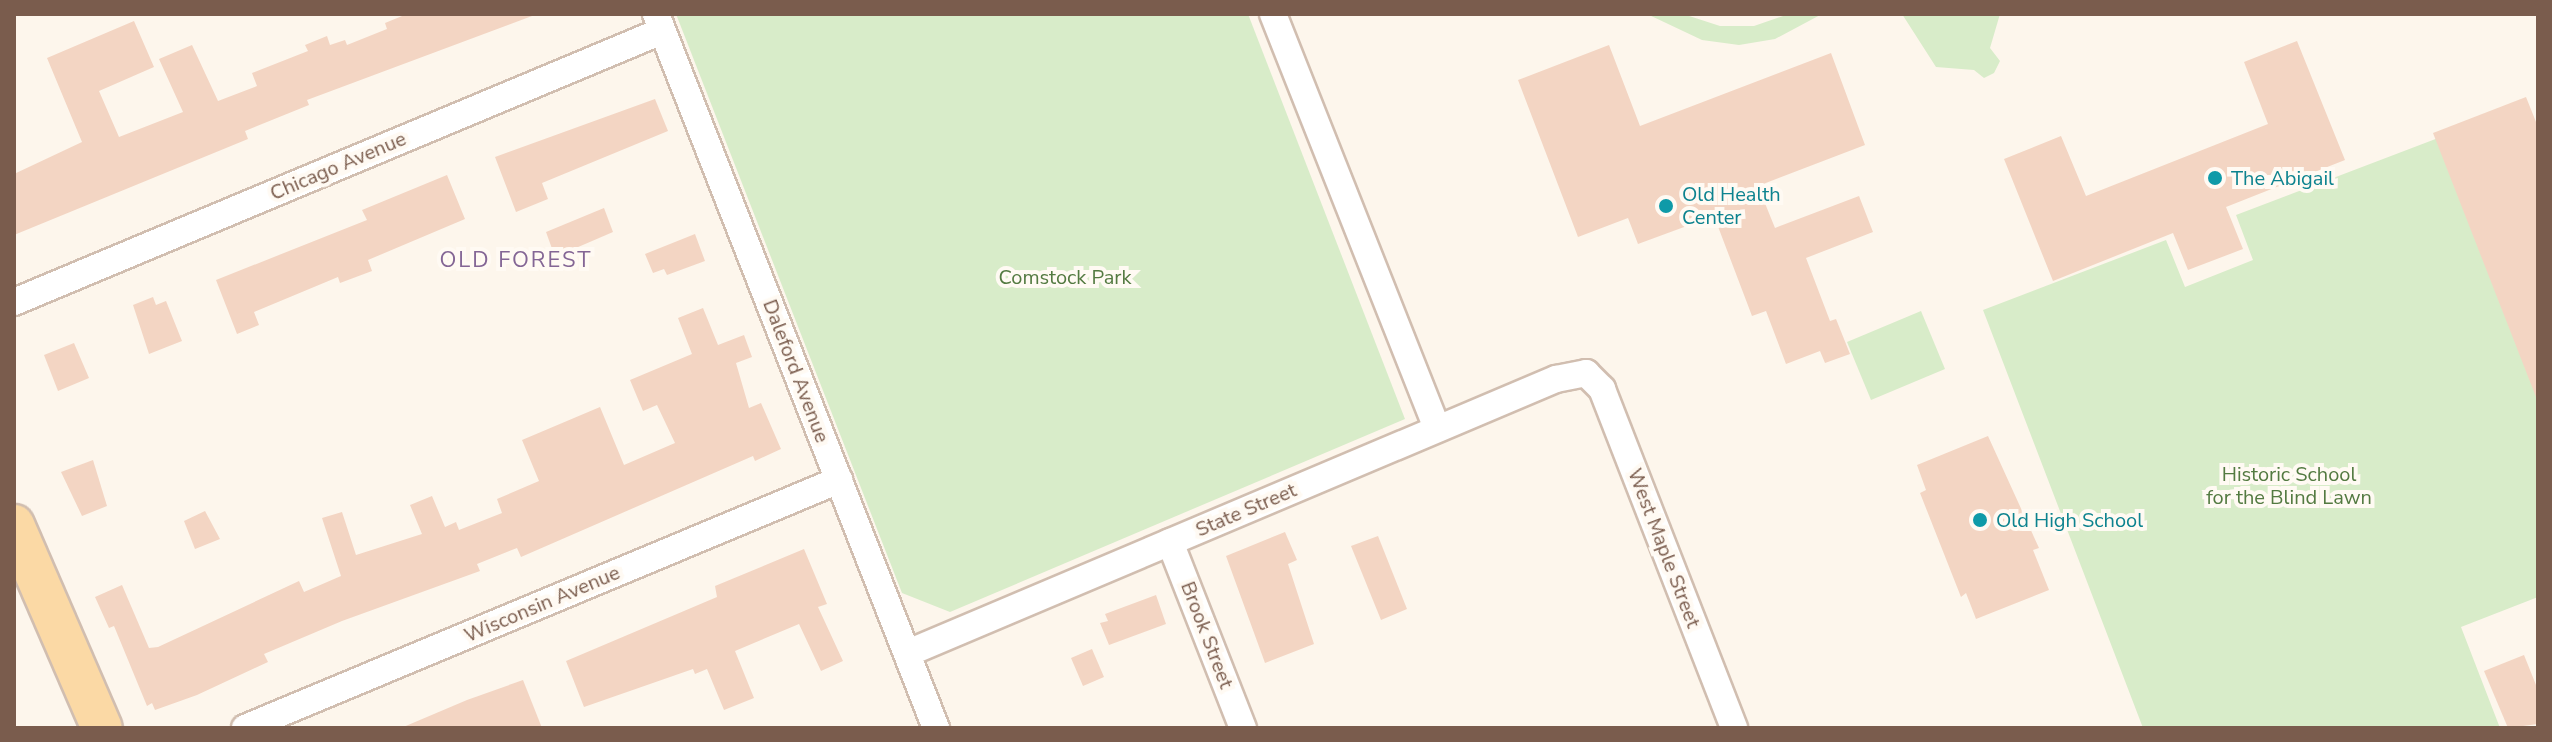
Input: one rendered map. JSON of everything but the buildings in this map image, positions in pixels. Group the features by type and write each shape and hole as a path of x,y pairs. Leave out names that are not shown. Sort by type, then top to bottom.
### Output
{"main road":[{"path":"14,525 102,728"}],"street":[{"path":"1273,14 1437,429"},
{"name":"Chicago Avenue","path":"14,302 659,22"},
{"name":"Daleford Avenue","path":"659,22 936,728"},
{"name":"State Street","path":"908,653 1556,379 1586,373"},
{"name":"West Maple Street","path":"1586,373 1602,389 1734,728"},
{"name":"Wisconsin Avenue","path":"245,728 839,480"},
{"name":"Brook Street","path":"1170,542 1243,728"}],"green space":[{"name":"Comstock Park","path":"676,14 1248,14 1405,419 950,612 902,593"},
{"path":"1647,14 1683,14 1720,26 1754,26 1789,14 1822,14 1775,39 1739,45 1702,40"},
{"path":"1902,14 2000,14 1990,48 2000,61 1994,73 1984,78 1974,70 1936,67"},
{"name":"Historic School for the Blind Lawn","path":"2446,135 2538,375 2538,597 2461,627 2500,728 2143,728 1983,310 2166,240 2185,287 2253,260 2236,215"},
{"path":"1921,311 1945,369 1871,400 1847,342"}],"place":[{"name":"The Abigail","path":"2215,178"},
{"name":"Old Health Center","path":"1666,206"},
{"name":"Old High School","path":"1980,520"}],"district":[{"name":"OLD FOREST","path":"516,261"}]}
